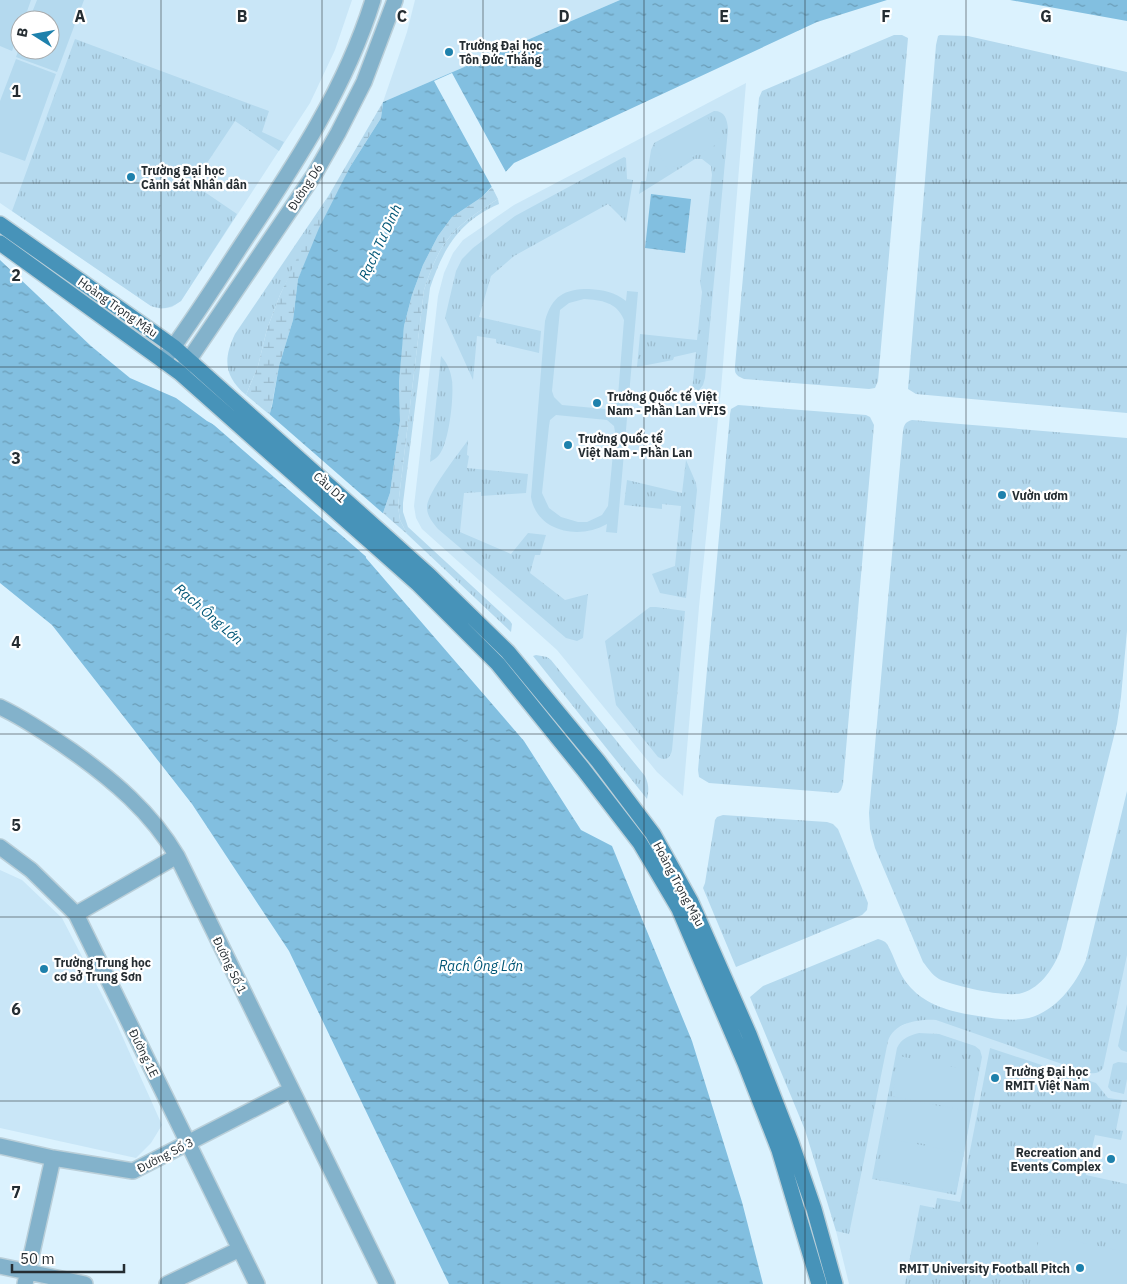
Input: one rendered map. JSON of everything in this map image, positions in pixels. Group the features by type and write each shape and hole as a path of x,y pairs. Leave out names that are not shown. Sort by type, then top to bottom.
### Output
{"main road":[{"name":"Hoàng Trọng Mậu","path":"0,224 174,347 189,360 227,405"},
{"name":"Hoàng Trọng Mậu","path":"0,243 227,405"},
{"name":"Cầu D1","path":"227,405 423,579"},
{"name":"Hoàng Trọng Mậu","path":"423,579 504,659 598,760 653,834 692,902 749,1034 794,1150 814,1208 835,1284"},
{"name":"Hoàng Trọng Mậu","path":"504,659 583,769 640,843 679,909 745,1062 779,1150 818,1284"},
{"path":"640,843 653,834"}],"street":[{"name":"Đường D6","path":"180,373 324,158 364,82 395,0"},
{"name":"Đường D6","path":"164,361 312,136 349,64 371,5"},
{"path":"371,5 390,16"},
{"name":"Đường Số 1","path":"0,707 14,713 51,736 102,772 138,804 167,840 177,856 387,1284"},
{"name":"Đường 1E","path":"0,847 32,870 76,914 256,1284"},
{"path":"76,914 177,856"},
{"name":"Đường Số 3","path":"0,1146 53,1158 132,1171 291,1090"},
{"path":"27,1278 53,1158"},
{"path":"167,1284 240,1249"},
{"path":"0,1266 27,1278 85,1284"}],"shaded area":[{"name":"Trường Đại học Cảnh sát Nhân dân","path":"0,0 352,0 335,50 310,103 181,301 172,307 161,309 151,306 0,203"},
{"name":"Trường Đại học Tôn Đức Thắng","path":"415,0 620,0 383,102 407,32"},
{"name":"Trường Quốc tế Việt Nam - Phần Lan","path":"746,83 721,389 699,607 683,796 657,772 557,650 422,529 416,518 414,506 438,296 444,273 453,253 463,240 514,205"},
{"name":"Trường Trung học cơ sở Trung Sơn","path":"0,870 22,880 62,918 115,1020 162,1125 151,1143 136,1158 0,1128"},
{"name":"Trường Đại học RMIT Việt Nam","path":"1127,888 1127,1284 849,1284 836,1231 872,1039 928,1014 1084,1063"}],"green space":[{"path":"0,0 31,0 28,10 10,10 10,50 0,46"},
{"path":"37,0 84,0 57,72 24,60 60,60 60,10 33,10"},
{"path":"894,35 902,35 908,38 878,381 875,388 744,379 736,374 735,369 759,98 762,91"},
{"path":"940,35 968,36 1127,72 1127,413 916,394 908,389 936,45"},
{"path":"75,39 269,111 262,132 284,142 279,151 235,121 193,184 237,214 181,301 171,307 160,308 151,306 12,211"},
{"path":"16,60 56,74 25,161 0,152 0,101"},
{"path":"383,102 381,118 350,167 298,279 293,320 279,366 270,415 246,395 258,366 267,329 303,245 329,195"},
{"path":"714,111 721,112 725,116 728,129 705,378 703,385 691,400 696,352 674,357 673,360 637,367 640,334 697,340 702,292 700,282 712,175 711,166 702,159 695,159 639,194 641,181 646,181 654,143"},
{"path":"707,116 721,142 668,170 654,144"},
{"path":"624,157 626,158 627,179 633,180 626,222 608,204 514,256 491,276 479,317 541,331 539,353 496,343 496,339 477,336 473,380 445,318 456,271 462,259 473,248 515,216"},
{"path":"492,187 498,199 470,218 450,236 436,258 424,290 398,506 400,520 407,534 383,513 390,493 400,421 399,382 404,326 412,295 423,265 438,236 452,217 482,197"},
{"path":"329,195 280,295 267,329 258,366 246,395 233,381 230,374 227,359 231,343 235,334"},
{"path":"498,199 499,204 473,219 454,238 441,261 430,288 403,512 408,527 510,621 512,624 511,632 407,534 400,520 398,506 424,290 436,258 451,236 470,218"},
{"path":"580,289 609,292 618,295 626,301 627,291 638,292 617,533 606,532 607,524 596,529 584,531 572,532 561,530 541,518 535,509 531,497 545,321 555,300 566,293","holes":["584,299 608,303 617,309 624,320 618,396 612,407 605,409 562,405 554,397 552,391 560,310 569,303","556,415 607,420 614,426 608,506 602,515 587,522 578,522 561,517 549,508 542,493 550,420"]},
{"path":"441,356 452,378 451,408 443,449 430,462"},
{"path":"738,405 866,415 870,417 874,425 843,784 838,793 709,783 699,777 698,770 730,414 731,409"},
{"path":"912,420 1127,438 1127,631 1117,724 1061,949 1055,963 1046,976 1036,986 1022,993 993,993 967,988 939,979 932,973 923,962 875,848 870,829 869,813 903,431 905,424"},
{"path":"468,440 467,455 469,456 467,468 528,474 526,493 481,496 481,492 464,493 460,532 511,554 528,533 546,535 540,555 535,555 530,573 565,600 588,594 583,638 577,641 566,638 438,529 428,514 428,502 432,493"},
{"path":"686,460 697,490 686,598 660,593 652,574 675,566 681,506 662,504 662,509 624,505 627,480 682,493"},
{"path":"650,607 685,611 672,750 669,757 665,759 658,757 616,705 605,641"},
{"path":"533,656 547,657 551,660 645,776 648,788 647,799"},
{"path":"1127,791 1127,955 1103,1068 1097,1073 1088,1073 936,1020 915,1021 902,1026 891,1035 888,1041 849,1234 836,1231 805,1130 750,997 763,986 878,939 887,944 906,982 917,994 931,1003 972,1015 1000,1019 1015,1020 1039,1014 1056,1003 1071,987 1086,960"},
{"path":"723,815 827,822 833,824 838,829 868,903 867,910 862,915 736,967 703,888 715,820"},
{"path":"1127,1004 1127,1052 1121,1050 1118,1046"},
{"path":"919,1033 939,1034 975,1046 980,1050 982,1057 956,1195 872,1179 897,1048 906,1038"},
{"path":"990,1048 1096,1083 1108,1098 1122,1100 1116,1130 1123,1131 1121,1140 1095,1135 1086,1175 1127,1184 1127,1284 905,1284 920,1205 935,1208 937,1198 960,1202"},
{"path":"899,1056 979,1072 971,1111 892,1096"},
{"path":"1118,1062 1127,1063 1127,1079 1124,1094 1111,1091 1108,1087 1113,1064"},
{"path":"892,1097 971,1112 964,1152 884,1136"},
{"path":"884,1138 964,1153 956,1192 877,1177"},
{"name":"RMIT University Football Pitch","path":"1040,1234 1127,1252 1127,1284 1030,1284"}],"water":[{"name":"Rạch Ông Lớn","path":"620,0 887,0 817,22 514,163 482,197 452,217 438,236 423,265 412,295 404,326 399,382 400,421 390,493 383,513 365,540 366,558 524,741 581,830 612,846 692,1041 742,1202 763,1284 449,1284 289,951 192,804 52,625 0,583 0,260 91,346 130,378 176,398 207,421 232,434 263,438 272,406 279,366 293,320 298,279 319,228 350,167 381,118 383,102"},
{"path":"1010,0 1127,0 1127,21"},
{"path":"651,194 691,199 685,253 645,248"}],"pier":[{"path":"452,73 507,174 493,189 434,81"},
{"path":"268,413 385,515 368,541 369,557 378,567 207,419 233,432 255,438 261,436"}],"place":[{"name":"Trường Đại học Tôn Đức Thắng","path":"449,52"},
{"name":"Trường Đại học Cảnh sát Nhân dân","path":"131,177"},
{"name":"Trường Quốc tế Việt Nam - Phần Lan VFIS","path":"597,403"},
{"name":"Trường Quốc tế Việt Nam - Phần Lan","path":"568,445"},
{"name":"Vườn ươm","path":"1002,495"},
{"name":"Trường Trung học cơ sở Trung Sơn","path":"44,969"},
{"name":"Trường Đại học RMIT Việt Nam","path":"995,1078"},
{"name":"Recreation and Events Complex","path":"1111,1159"},
{"name":"RMIT University Football Pitch","path":"1080,1268"}],"water label":[{"name":"Rạch Tư Dinh","path":"380,242"}]}
